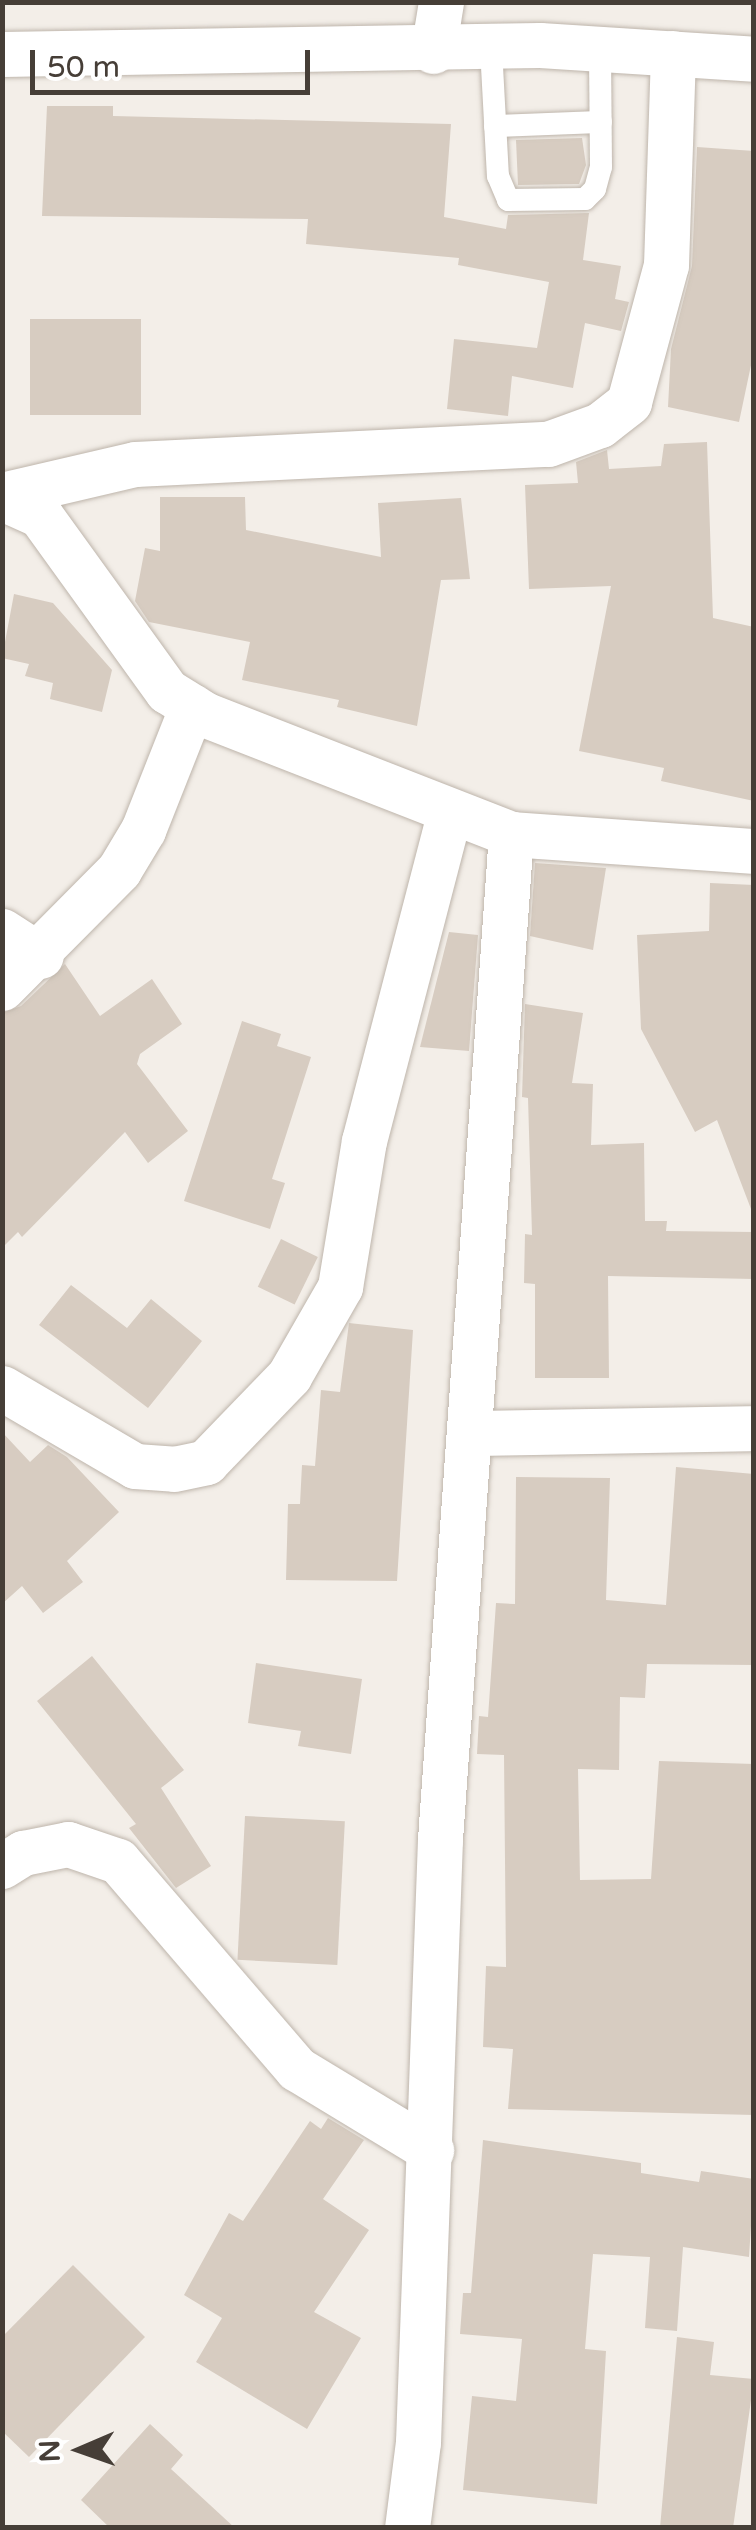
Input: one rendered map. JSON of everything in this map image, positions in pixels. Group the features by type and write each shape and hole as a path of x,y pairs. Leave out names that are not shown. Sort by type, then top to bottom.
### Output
{"street":[{"path":"434,51 441,2"},
{"path":"2,54 491,48 600,49 754,58"},
{"path":"2,497 135,464 548,444 600,425 629,402 666,265 673,53"},
{"path":"2,497 40,515 88,573 129,644 167,691 192,706 337,762 450,815 511,834 754,851"},
{"path":"2,988 41,956 127,857 192,706"},
{"path":"2,1388 135,1466 174,1469 206,1462 288,1376 340,1287 364,1141 450,815"},
{"path":"407,2528 418,2442 432,2150 440,1840 511,834"},
{"path":"2,931 41,956"},
{"path":"470,1433 754,1428"},
{"path":"2,1866 24,1853 68,1844 118,1861 297,2069 432,2150"}],"lane":[{"path":"491,48 498,176 508,200 585,199 599,180 600,49"},
{"path":"494,126 601,122"}],"building":[{"path":"47,106 113,106 113,116 451,124 444,217 506,229 508,215 589,213 583,260 621,266 615,299 629,302 621,331 585,323 573,388 512,376 508,416 447,409 454,339 537,348 549,282 458,265 459,258 306,244 308,219 42,216"},
{"path":"582,138 586,165 579,184 518,185 516,140"},
{"path":"697,147 754,151 754,351 739,422 668,407 671,349 692,266"},
{"path":"30,319 141,319 141,415 30,415"},
{"path":"707,442 713,618 754,627 754,801 661,781 664,768 579,751 611,586 529,589 525,485 578,483 576,462 607,450 609,469 661,466 664,444"},
{"path":"160,497 245,497 246,530 381,557 378,503 461,498 470,579 441,580 417,726 337,707 339,700 242,680 250,642 149,622 135,601 145,548 160,551"},
{"path":"14,594 53,603 112,670 102,712 50,699 53,683 25,676 29,664 2,658"},
{"path":"535,863 606,868 593,950 530,936"},
{"path":"710,883 754,885 751,1209 717,1120 695,1132 641,1029 637,935 709,931"},
{"path":"449,932 478,935 469,1051 420,1047"},
{"path":"65,964 100,1016 152,979 182,1024 140,1054 137,1064 188,1131 148,1163 125,1132 22,1237 18,1232 2,1248 2,1013 21,1006"},
{"path":"525,1004 583,1013 572,1083 593,1084 591,1145 644,1143 645,1221 667,1221 666,1231 754,1232 754,1279 608,1276 609,1378 535,1378 535,1284 524,1283 525,1234 532,1235 528,1098 522,1097"},
{"path":"242,1021 281,1034 277,1046 311,1057 272,1179 285,1183 270,1229 184,1201"},
{"path":"281,1239 318,1257 295,1305 258,1287"},
{"path":"71,1285 127,1328 151,1299 202,1341 148,1408 39,1325"},
{"path":"349,1323 413,1330 397,1581 286,1580 288,1504 300,1504 302,1465 315,1466 321,1390 340,1392"},
{"path":"2,1432 30,1462 48,1445 67,1457 119,1512 67,1561 83,1582 43,1613 22,1586 2,1604"},
{"path":"676,1467 754,1474 754,1665 647,1664 645,1698 620,1697 619,1770 578,1769 580,1880 651,1879 659,1761 754,1764 754,2115 508,2109 513,2049 483,2047 486,1966 506,1967 504,1755 477,1754 479,1716 488,1717 496,1603 515,1604 516,1477 610,1478 606,1600 666,1605"},
{"path":"92,1656 184,1770 161,1788 211,1866 176,1888 129,1828 136,1824 37,1701"},
{"path":"256,1663 362,1679 351,1754 298,1746 301,1731 248,1723"},
{"path":"245,1816 345,1821 337,1965 237,1960"},
{"path":"328,2118 364,2140 323,2199 369,2230 314,2312 361,2338 307,2429 196,2362 222,2318 184,2295 229,2213 243,2221 310,2121 321,2129"},
{"path":"483,2140 641,2163 641,2173 699,2182 701,2171 754,2179 749,2257 683,2247 677,2331 645,2328 650,2257 593,2254 585,2349 606,2351 597,2504 463,2490 472,2396 516,2401 522,2339 460,2334 463,2293 471,2293"},
{"path":"73,2265 145,2337 29,2457 2,2431 2,2337"},
{"path":"677,2337 714,2342 710,2375 754,2379 733,2528 660,2528"},
{"path":"150,2424 183,2455 171,2469 235,2528 110,2528 81,2500"}]}
